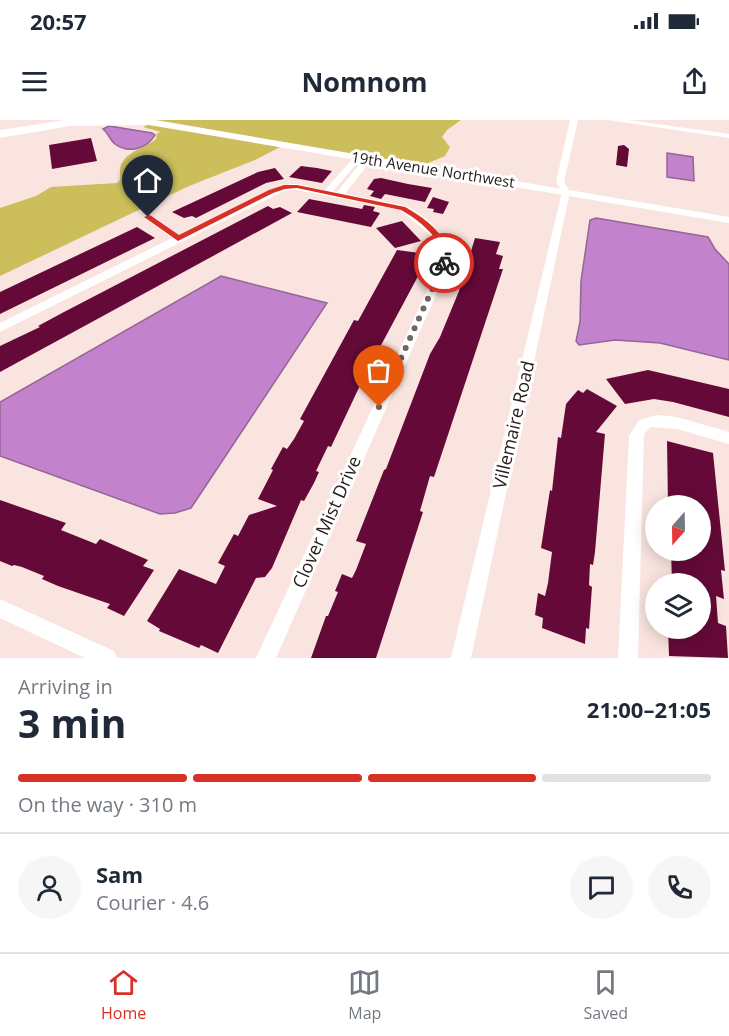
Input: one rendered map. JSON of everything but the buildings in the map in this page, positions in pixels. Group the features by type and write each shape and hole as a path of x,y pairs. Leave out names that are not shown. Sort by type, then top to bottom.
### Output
{"main road":[{"path":"0,126 37,120"},
{"path":"0,134 86,120"},
{"path":"65,123 152,122"}],"street":[{"name":"19th Avenue Northwest","path":"137,120 729,220"},
{"name":"Villemaire Road","path":"461,658 566,192 560,182 574,120"},
{"path":"612,120 729,136"},
{"path":"334,194 345,172 363,159"},
{"path":"334,194 356,174 363,159"},
{"path":"345,172 356,174"},
{"name":"Clover Mist Drive","path":"0,328 284,187 297,187 387,204 416,215 443,246 446,261 266,658"},
{"path":"148,217 178,238"},
{"path":"628,658 636,436 640,426 650,421 665,421 729,438"},
{"path":"0,608 107,658"}],"shaded area":[{"path":"157,120 461,120 447,130 442,137 450,147 445,156 421,166"},
{"path":"150,124 280,147 255,160 189,186 0,276 0,208 36,196 51,187 117,183 120,180 120,167 124,160 156,139 157,133 161,132 143,127"},
{"path":"109,126 155,135 142,147 126,149 115,144 103,129"},
{"path":"667,153 693,157 694,181 667,177"},
{"path":"596,218 708,237 715,249 729,264 729,360 660,343 615,340 579,345 576,341 580,322 581,281 590,220"},
{"path":"221,276 327,303 191,508 175,513 160,514 0,456 0,402"}],"way so far":[{"path":"379,407 444,263"}],"route":[{"path":"148,217 178,238 271,191 284,187 297,187 403,208 416,215 438,238 443,246 446,261 444,263"}]}
